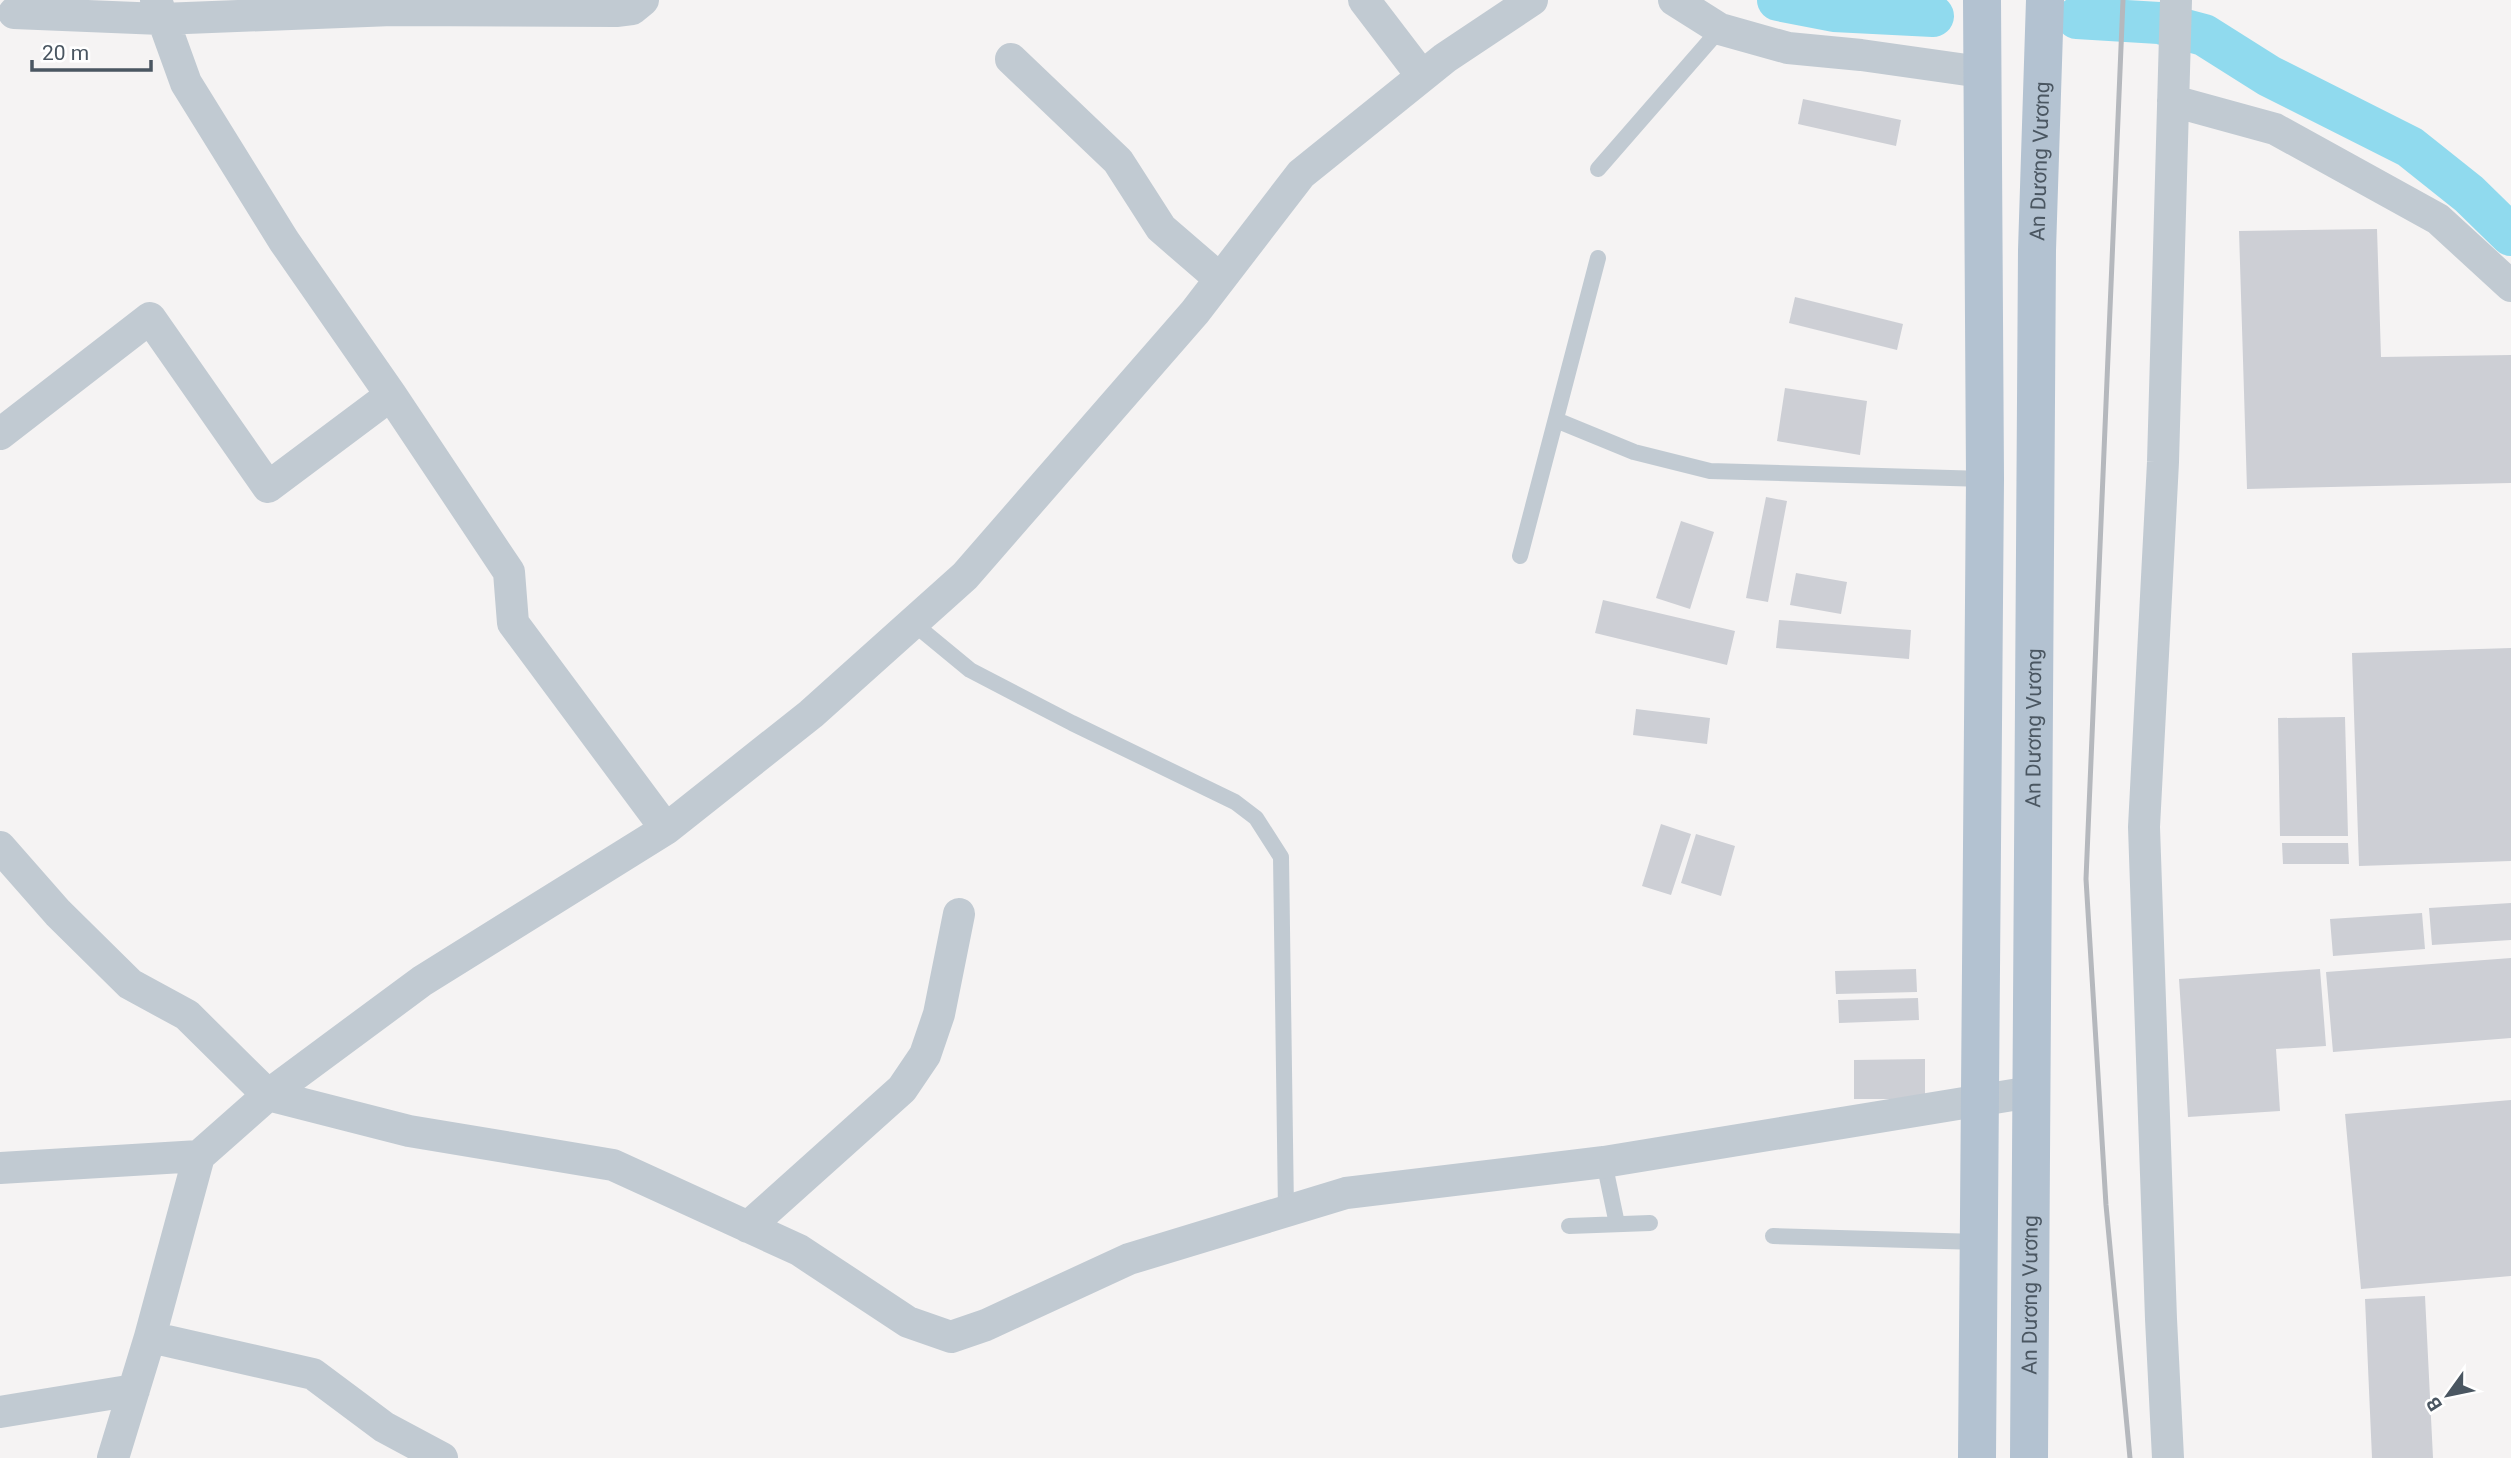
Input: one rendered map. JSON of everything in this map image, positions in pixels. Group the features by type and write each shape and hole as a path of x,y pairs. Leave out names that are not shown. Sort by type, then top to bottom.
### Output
{"main road":[{"path":"1977,1458 1986,324 1982,0"},
{"name":"An Dương Vương","path":"2029,1458 2037,324 2045,0"},
{"path":"1986,324 2037,324"}],"street":[{"path":"9,12 392,5 616,11 632,9 643,0"},
{"path":"1364,0 1422,76"},
{"path":"113,1458 150,1337 199,1156 268,1095 422,981 666,829 811,714 965,576 1195,312 1301,174 1422,76 1532,0"},
{"path":"1674,0 1720,29 1788,48 1981,72"},
{"path":"2168,1458 2144,827 2163,462 2176,0"},
{"path":"159,9 186,83 284,241 509,572 513,623 666,829"},
{"path":"1011,60 1118,161 1161,228 1220,279"},
{"path":"2173,86 2287,135 2438,219 2511,286"},
{"path":"0,434 150,318 268,487 391,395"},
{"path":"0,847 58,913 130,984 187,1015 268,1095 409,1130 613,1166 799,1250 908,1322 951,1337 986,1325 1129,1259 1346,1193 1604,1163 2031,1092"},
{"path":"747,1227 902,1089 925,1055 939,1014 959,914"},
{"path":"0,1168 199,1156"},
{"path":"150,1337 313,1374 384,1427 442,1458"},
{"path":"0,1412 134,1390"}],"lane":[{"path":"1598,169 1720,29"},
{"path":"1520,556 1598,258"},
{"path":"1556,420 1634,452 1710,471 1985,479"},
{"path":"912,623 970,670 1235,802 1256,818 1281,857 1286,1211"},
{"path":"1604,1163 1617,1224"},
{"path":"1569,1226 1650,1223"},
{"path":"1773,1236 1979,1242"}],"building":[{"path":"1803,99 1901,120 1896,146 1798,124"},
{"path":"2377,229 2381,357 2511,355 2511,483 2247,489 2239,231"},
{"path":"1795,297 1903,324 1897,350 1789,323"},
{"path":"1785,388 1867,401 1860,455 1777,441"},
{"path":"1766,497 1787,501 1768,602 1746,598"},
{"path":"1681,521 1714,532 1690,609 1656,598"},
{"path":"1796,573 1847,582 1841,614 1790,605"},
{"path":"1603,600 1735,631 1727,665 1595,633"},
{"path":"1779,620 1911,630 1909,659 1776,648"},
{"path":"2511,648 2511,861 2359,866 2352,653"},
{"path":"1636,709 1710,718 1707,744 1633,735"},
{"path":"2345,717 2348,836 2280,836 2278,718"},
{"path":"1661,824 1691,834 1671,895 1642,886"},
{"path":"1696,834 1735,846 1721,896 1681,883"},
{"path":"2282,843 2348,843 2349,864 2283,864"},
{"path":"2511,903 2511,940 2432,945 2429,908"},
{"path":"2422,913 2425,949 2333,956 2330,919"},
{"path":"2511,958 2511,1038 2333,1052 2326,972"},
{"path":"1916,969 1917,992 1836,994 1835,971"},
{"path":"2320,969 2326,1046 2276,1049 2280,1111 2188,1117 2179,979"},
{"path":"1918,998 1919,1020 1839,1023 1838,1000"},
{"path":"1925,1059 1925,1099 1854,1099 1854,1060"},
{"path":"2511,1100 2511,1276 2361,1289 2345,1114"},
{"path":"2425,1296 2433,1458 2372,1458 2365,1299"}],"waterway":[{"path":"1778,0 1834,11 1933,16"},
{"path":"2077,18 2159,23 2204,35 2269,76 2410,147 2469,194 2511,235"}],"railway":[{"path":"2123,0 2086,879 2106,1205 2130,1458"}]}
